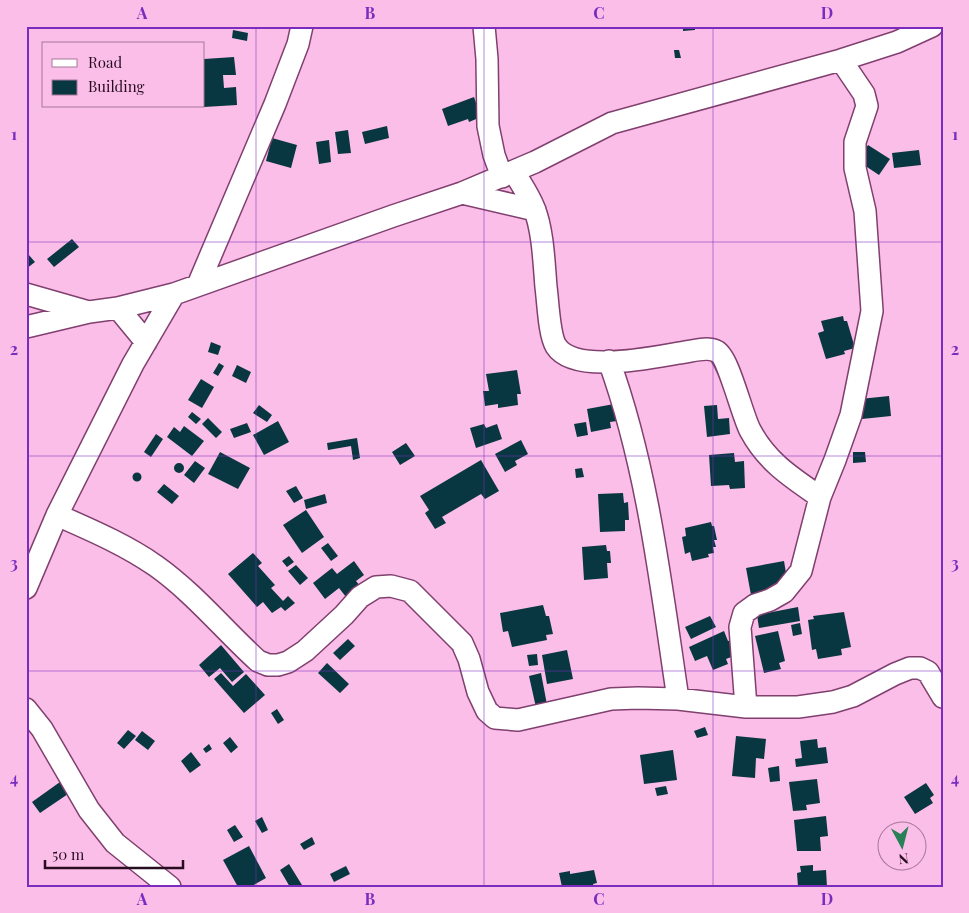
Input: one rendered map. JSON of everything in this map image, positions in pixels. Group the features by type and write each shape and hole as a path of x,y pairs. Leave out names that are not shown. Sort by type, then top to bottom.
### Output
{"street":[{"path":"198,285 271,112 298,44 302,26"},
{"path":"484,26 488,75 488,126 494,156 535,210 550,322 555,345 564,355 580,361 646,359 702,350 716,350 722,354 750,430 767,455 785,473 820,496"},
{"path":"26,327 174,294 462,193 508,174 612,123 841,60 897,34 932,26"},
{"path":"746,707 740,627 744,614 755,605 770,600 784,592 801,571 820,496 851,415 872,311 865,211 855,168 855,142 867,106 864,94 841,60"},
{"path":"462,193 535,210"},
{"path":"26,294 90,312"},
{"path":"26,588 57,515 133,364 174,294"},
{"path":"118,308 146,342"},
{"path":"609,361 624,402 643,487 661,583 678,699"},
{"path":"57,515 118,543 157,566 207,610 258,660 268,665 278,666 288,662 305,650 344,615 360,597 376,587 391,586 410,591 462,643 469,659 478,692 487,710 495,718 518,720 534,718 565,708 612,699 678,699 746,707 798,707 833,702 853,696 910,668 920,668 928,672 943,697"},
{"path":"26,709 42,729 89,810 116,843 170,887"}],"building":[{"path":"683,26 695,26 695,30 683,31"},
{"path":"233,30 248,33 247,41 232,38"},
{"path":"674,50 679,50 681,58 675,58"},
{"path":"234,57 236,75 223,75 224,88 236,87 237,105 205,107 205,59"},
{"path":"474,97 481,117 469,122 468,119 448,126 442,109"},
{"path":"387,126 389,138 365,144 362,132"},
{"path":"348,130 351,153 338,154 335,132"},
{"path":"272,138 297,145 291,168 266,161"},
{"path":"329,140 331,162 319,164 316,142"},
{"path":"868,145 890,159 879,175 858,161"},
{"path":"919,150 921,165 894,168 892,153"},
{"path":"72,239 79,247 54,267 47,259"},
{"path":"28,254 35,262 26,269 26,256"},
{"path":"843,316 844,321 847,321 855,348 844,351 845,354 826,359 818,333 824,331 821,321"},
{"path":"211,342 221,346 218,355 208,352"},
{"path":"219,363 224,366 218,376 213,373"},
{"path":"237,365 251,372 246,383 232,376"},
{"path":"517,370 521,394 517,394 518,405 498,408 498,404 485,406 483,391 489,391 486,374"},
{"path":"201,379 214,387 202,408 188,400"},
{"path":"889,396 891,416 862,419 860,399"},
{"path":"614,404 617,421 610,422 611,428 591,432 587,409"},
{"path":"259,405 272,415 267,422 253,413"},
{"path":"717,405 718,419 729,418 730,434 707,437 704,406"},
{"path":"192,412 201,419 196,424 188,417"},
{"path":"208,418 222,432 216,438 202,424"},
{"path":"278,421 289,442 264,455 253,435"},
{"path":"586,422 588,435 577,437 574,424"},
{"path":"247,423 251,432 234,438 230,429"},
{"path":"484,424 486,428 497,424 502,439 476,448 470,428"},
{"path":"184,426 204,441 192,456 167,437 174,427 180,432"},
{"path":"156,434 163,439 151,457 144,452"},
{"path":"357,438 360,458 353,460 351,446 328,450 327,443"},
{"path":"521,440 528,454 515,461 517,465 505,472 495,454"},
{"path":"406,443 415,456 400,465 392,452"},
{"path":"220,452 250,468 238,489 208,474"},
{"path":"853,452 865,452 866,462 853,463"},
{"path":"734,453 735,462 744,461 745,488 730,489 729,485 711,486 709,455"},
{"path":"481,460 499,491 485,499 481,494 442,517 446,523 435,529 425,513 429,510 420,496"},
{"path":"195,461 205,468 194,483 184,475"},
{"path":"179,463 184,468 179,473 174,468"},
{"path":"582,468 584,477 576,478 575,469"},
{"path":"137,472 142,477 137,482 132,477"},
{"path":"164,484 179,496 172,504 157,492"},
{"path":"296,486 303,498 294,503 286,491"},
{"path":"623,493 624,503 628,502 629,520 625,520 625,531 600,532 598,494"},
{"path":"325,494 327,503 306,509 304,500"},
{"path":"306,510 324,537 302,553 283,525"},
{"path":"711,522 712,526 714,526 717,540 714,540 716,547 713,547 714,553 708,554 709,557 692,561 690,552 685,554 682,537 686,536 685,528"},
{"path":"328,543 338,556 331,561 321,548"},
{"path":"606,545 607,551 610,551 611,563 607,563 608,578 584,580 582,547"},
{"path":"253,553 262,563 258,566 275,585 271,588 283,601 288,596 295,603 285,611 281,607 272,613 263,602 257,607 228,574"},
{"path":"289,556 294,562 287,567 282,561"},
{"path":"354,561 364,575 356,581 360,586 346,597 339,588 325,599 313,583 332,568 337,574"},
{"path":"784,561 787,579 782,590 751,595 746,568"},
{"path":"296,565 308,578 300,585 288,571"},
{"path":"543,605 546,616 549,616 553,634 546,635 547,640 512,647 508,631 503,632 500,613"},
{"path":"798,607 800,621 759,628 757,615"},
{"path":"844,612 851,647 841,649 842,655 818,659 816,649 812,650 808,620 814,619 813,616"},
{"path":"710,616 716,627 691,639 685,627"},
{"path":"800,623 802,634 793,636 791,625"},
{"path":"724,631 728,641 732,640 739,654 726,659 728,664 713,670 707,656 695,661 689,647"},
{"path":"778,631 785,661 779,663 781,669 764,673 755,636"},
{"path":"348,639 355,646 340,660 333,653"},
{"path":"221,645 244,672 232,682 220,668 209,677 199,665"},
{"path":"567,650 573,679 547,684 542,655"},
{"path":"537,654 538,665 529,666 527,655"},
{"path":"327,663 349,684 340,693 318,673"},
{"path":"221,673 233,686 246,674 265,695 244,713 214,679"},
{"path":"541,673 548,710 537,712 529,676"},
{"path":"277,709 284,720 278,724 271,713"},
{"path":"705,727 708,735 697,738 694,731"},
{"path":"128,730 136,736 124,749 117,743"},
{"path":"142,731 155,741 148,750 135,740"},
{"path":"736,736 766,739 764,759 756,758 755,778 732,776"},
{"path":"230,737 238,747 231,753 223,743"},
{"path":"817,739 818,748 826,747 828,763 796,767 795,759 802,758 800,741"},
{"path":"209,744 212,749 206,753 203,749"},
{"path":"673,750 677,780 644,784 640,755"},
{"path":"191,752 201,765 190,773 181,761"},
{"path":"779,766 780,781 770,782 768,768"},
{"path":"817,779 820,803 806,805 807,810 793,811 789,782"},
{"path":"60,782 68,794 40,813 32,802"},
{"path":"926,783 934,795 930,798 933,803 915,814 904,797"},
{"path":"666,786 668,794 657,796 655,788"},
{"path":"826,816 828,836 820,837 821,851 797,851 794,820"},
{"path":"262,817 268,830 262,833 255,821"},
{"path":"235,825 243,837 234,842 227,830"},
{"path":"312,837 315,844 304,850 300,844"},
{"path":"249,846 266,878 250,887 238,887 223,860"},
{"path":"289,864 302,885 299,887 290,887 280,870"},
{"path":"813,865 813,871 826,870 827,887 798,887 797,873 801,872 800,866"},
{"path":"346,866 350,874 334,882 330,874"},
{"path":"594,870 597,883 593,884 594,887 562,887 559,873 570,871 570,874"}]}
